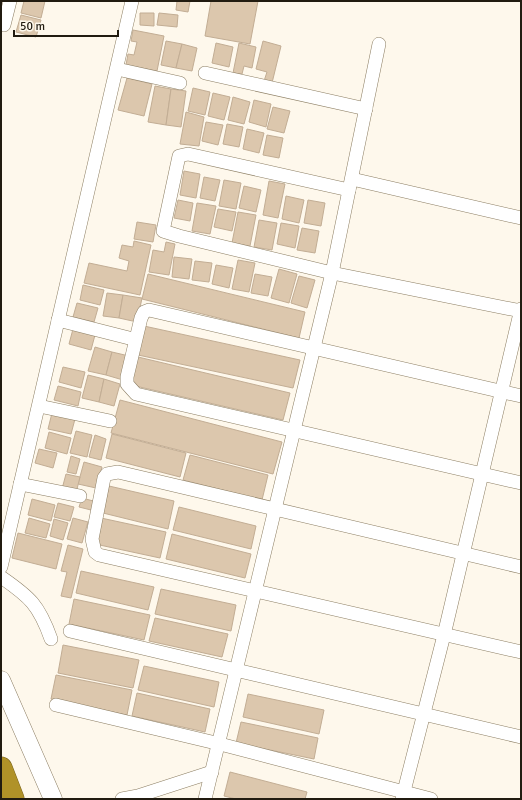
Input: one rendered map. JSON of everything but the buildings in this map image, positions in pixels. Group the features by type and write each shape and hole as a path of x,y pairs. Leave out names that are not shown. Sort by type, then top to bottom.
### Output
{"highway":[{"path":"1,768 13,799"}],"main road":[{"path":"1,680 53,799"}],"street":[{"path":"4,25 10,1"},
{"path":"1,567 132,1"},
{"path":"202,798 212,772 220,744 236,670 295,430 332,273 380,44"},
{"path":"117,69 180,83"},
{"path":"205,73 366,109"},
{"path":"403,796 444,635 521,310 332,273 168,233 163,231 163,226 179,156 182,154 521,218"},
{"path":"521,396 149,310 144,312 141,318 126,377 127,384 136,394 521,483"},
{"path":"58,320 129,338"},
{"path":"39,406 110,421"},
{"path":"521,567 118,472 107,474 104,478 92,539 95,552 99,555 521,652"},
{"path":"20,484 80,496"},
{"path":"1,577 25,593 38,607 43,616 51,639"},
{"path":"70,631 521,737"},
{"path":"56,705 220,744 403,796 431,799"},
{"path":"122,799 138,796 212,772"}]}
